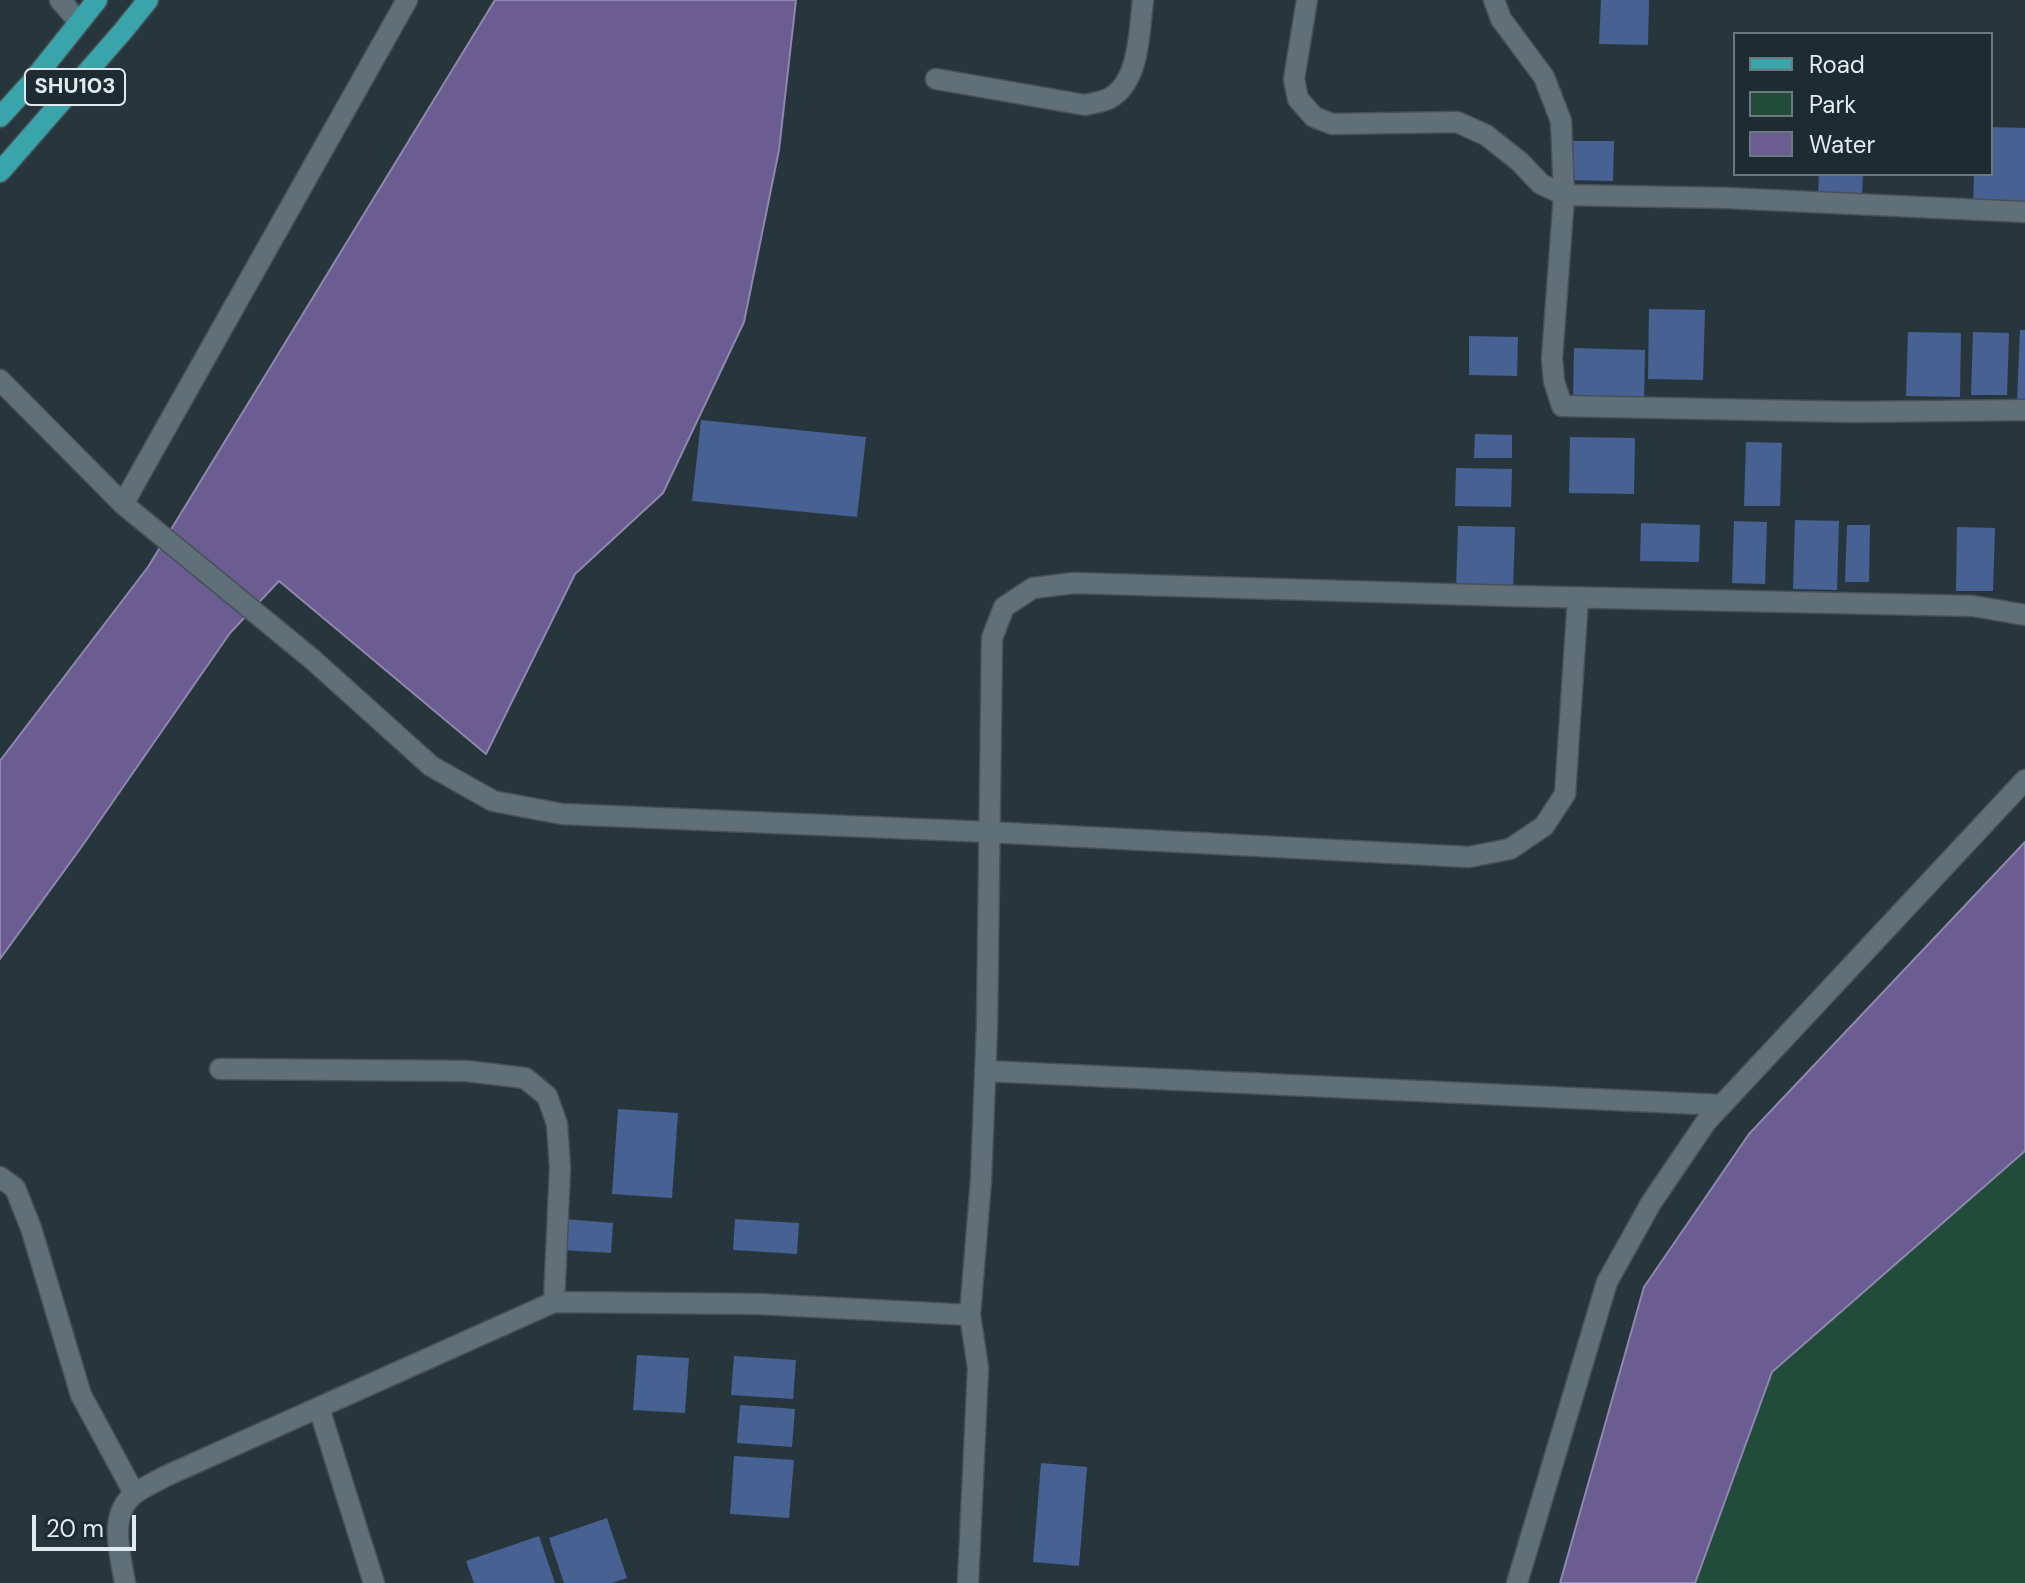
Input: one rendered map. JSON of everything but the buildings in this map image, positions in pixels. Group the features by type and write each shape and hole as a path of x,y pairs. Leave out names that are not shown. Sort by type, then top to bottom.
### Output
{"main road":[{"name":"SHU103","path":"0,117 97,0"},
{"name":"SHU103","path":"0,172 148,0"}],"street":[{"path":"60,0 79,22"},
{"path":"123,504 407,0"},
{"path":"936,79 1085,105 1109,99 1123,87 1133,70 1143,0"},
{"path":"1307,0 1294,79 1298,99 1314,117 1332,124 1457,122 1486,135 1520,162 1541,184 1564,195 1726,198 2025,212"},
{"path":"1494,0 1501,19 1544,77 1561,121 1564,195 1552,359 1554,381 1562,406 1854,412 2025,410"},
{"path":"0,380 123,504 312,659 431,766 493,801 562,814 1469,857 1510,849 1544,826 1565,794 1578,598"},
{"path":"968,1583 978,1368 970,1315 981,1180 985,1071 992,638 1004,607 1033,588 1074,583 1973,606 2025,615"},
{"path":"1517,1583 1607,1282 1651,1203 1706,1122 2025,780"},
{"path":"220,1069 466,1071 525,1078 547,1096 557,1124 560,1168 554,1302"},
{"path":"985,1071 1722,1105"},
{"path":"0,1177 15,1188 31,1228 81,1395 134,1493"},
{"path":"125,1583 117,1535 121,1511 134,1493 554,1302 759,1304 970,1315"},
{"path":"319,1408 374,1583"}],"green space":[{"path":"2025,1151 2025,1583 1695,1583 1771,1372"}],"water":[{"path":"495,0 796,0 779,150 744,322 663,493 575,574 486,754 279,581 230,633 0,959 0,761 148,567"},
{"path":"2025,842 2025,1151 1772,1372 1695,1583 1560,1583 1644,1287 1749,1134"}]}
